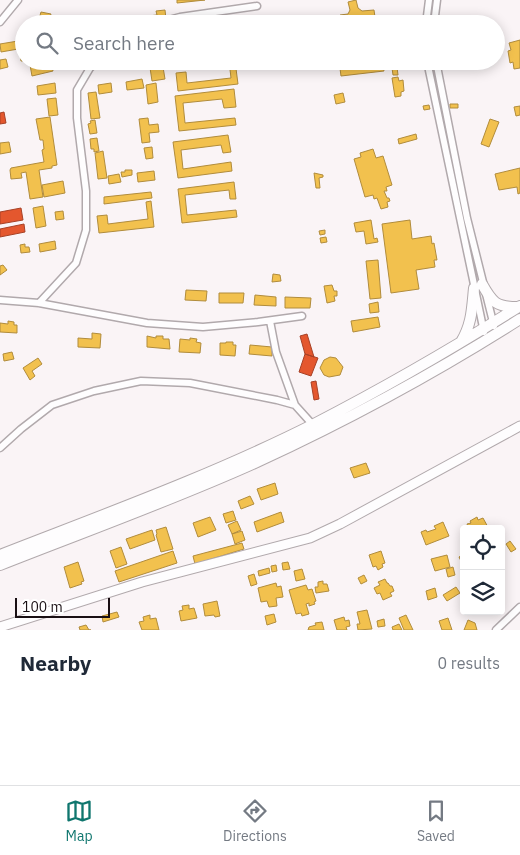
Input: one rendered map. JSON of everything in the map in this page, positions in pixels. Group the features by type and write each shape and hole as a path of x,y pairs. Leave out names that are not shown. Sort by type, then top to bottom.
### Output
{"main road":[{"path":"478,286 496,304 506,307 519,307"},
{"path":"460,343 468,331 478,286"},
{"path":"0,555 167,490 313,425 483,330 519,307"},
{"path":"0,565 195,489 328,429 408,387 520,319"}],"street":[{"path":"0,22 18,0"},
{"path":"427,15 429,0"},
{"path":"435,15 437,0"},
{"path":"194,15 257,6"},
{"path":"39,303 76,263 86,230 86,190 77,118 76,90 89,70"},
{"path":"429,70 478,286 497,334"},
{"path":"438,70 478,286 483,330 487,340"},
{"path":"0,300 39,303 156,324 203,327 302,316"},
{"path":"270,321 276,352 295,405 313,425"},
{"path":"0,448 52,405 94,391 140,381 190,382 216,386 295,405"},
{"path":"0,627 142,582 310,538 340,524 520,426"},
{"path":"496,630 520,607"}],"building: Homes":[{"path":"177,0 205,0 177,3"},
{"path":"356,0 358,8 362,11 374,10 375,15 340,15 348,14 350,10 348,2"},
{"path":"165,10 166,15 157,15 156,11"},
{"path":"41,12 51,14 51,15 40,15"},
{"path":"520,40 520,68 514,69 513,62 510,63 508,51 511,50 509,43"},
{"path":"15,42 15,50 1,52 0,44"},
{"path":"6,59 8,67 0,69 0,60"},
{"path":"31,70 53,70 53,71 32,76"},
{"path":"150,70 164,70 165,79 152,81"},
{"path":"230,70 236,70 238,84 178,91 176,73 186,72 187,83 231,78"},
{"path":"340,70 384,71 341,76"},
{"path":"392,70 397,70 398,75 393,75"},
{"path":"398,77 399,81 403,80 404,91 401,92 401,96 395,97 392,78"},
{"path":"142,79 144,88 127,90 126,82"},
{"path":"55,83 56,93 38,95 37,86"},
{"path":"111,83 112,92 99,94 98,85"},
{"path":"156,83 158,102 148,104 146,85"},
{"path":"234,89 236,107 224,108 222,99 183,103 185,123 235,118 236,125 179,131 175,96"},
{"path":"96,92 100,118 91,119 88,93"},
{"path":"343,93 345,102 336,104 334,95"},
{"path":"56,98 58,115 49,116 47,99"},
{"path":"450,104 458,104 458,108 450,108"},
{"path":"429,105 430,109 424,110 423,106"},
{"path":"520,106 520,115 516,116 514,107"},
{"path":"50,117 57,165 52,166 52,168 39,170 43,197 30,199 26,172 21,173 22,178 11,179 10,170 11,168 44,162 43,140 40,140 36,119"},
{"path":"148,118 149,125 158,124 159,132 149,133 150,142 142,143 139,119"},
{"path":"490,119 499,122 489,147 481,144"},
{"path":"95,120 97,133 90,134 88,124 91,123 90,121"},
{"path":"416,134 417,139 399,144 398,139"},
{"path":"228,135 231,152 223,153 221,145 181,150 183,169 231,162 232,171 178,178 173,142"},
{"path":"97,138 99,151 94,152 94,149 91,149 90,139"},
{"path":"9,142 11,152 0,154 0,143"},
{"path":"152,147 153,158 146,159 144,148"},
{"path":"373,149 376,158 383,156 392,185 386,187 387,191 384,191 390,201 387,202 388,207 381,209 377,198 374,199 373,195 365,197 354,159 361,157 360,153"},
{"path":"103,151 107,178 98,179 95,153"},
{"path":"520,168 520,193 518,194 517,187 499,190 495,174"},
{"path":"125,170 132,170 132,175 122,177 121,172 125,172"},
{"path":"154,171 155,180 138,182 137,173"},
{"path":"314,173 323,175 323,177 319,178 320,188 316,188"},
{"path":"119,174 121,182 109,184 108,176"},
{"path":"63,181 65,193 44,197 42,185"},
{"path":"234,182 236,199 230,199 229,190 185,195 187,215 236,210 237,217 182,223 178,189"},
{"path":"151,192 152,198 104,204 104,197"},
{"path":"151,201 154,227 99,233 97,216 107,215 108,224 148,219 146,202"},
{"path":"43,206 46,226 36,228 33,208"},
{"path":"63,211 64,219 56,220 55,212"},
{"path":"371,220 374,239 377,238 378,242 366,244 364,231 356,232 354,223"},
{"path":"410,220 412,239 431,236 437,260 434,260 435,267 416,270 419,289 391,293 382,224"},
{"path":"325,230 325,234 320,235 319,231"},
{"path":"326,237 327,242 321,243 320,238"},
{"path":"55,241 56,249 40,252 39,244"},
{"path":"25,244 25,247 29,247 30,252 21,253 20,245"},
{"path":"378,260 381,298 370,299 366,261"},
{"path":"3,265 7,270 0,275 0,266"},
{"path":"273,274 280,275 281,281 272,282"},
{"path":"332,285 334,291 337,291 337,296 334,296 335,301 327,303 324,286"},
{"path":"186,290 207,291 206,301 185,300"},
{"path":"219,293 244,293 243,303 219,303"},
{"path":"255,295 276,297 276,306 254,305"},
{"path":"285,297 311,298 310,308 285,308"},
{"path":"378,302 379,312 370,313 369,304"},
{"path":"378,317 380,327 353,332 351,321"},
{"path":"8,321 14,322 14,325 17,325 17,333 0,332 0,323 8,324"},
{"path":"92,333 101,334 100,348 78,347 78,338 92,339"},
{"path":"147,336 156,338 156,336 163,336 163,339 169,339 170,349 147,347"},
{"path":"190,338 197,339 196,342 201,343 200,353 179,352 180,339 190,340"},
{"path":"233,342 233,345 236,345 235,356 220,355 220,343"},
{"path":"250,345 272,347 272,356 249,354"},
{"path":"12,352 14,359 4,361 3,354"},
{"path":"330,357 336,358 343,367 340,375 329,377 324,375 320,368 324,360"},
{"path":"38,358 42,364 32,371 35,376 30,380 23,368"},
{"path":"366,463 370,473 354,478 350,468"},
{"path":"275,483 278,494 261,500 257,489"},
{"path":"250,496 254,504 241,509 238,501"},
{"path":"233,511 236,520 226,523 223,514"},
{"path":"281,512 284,522 257,532 254,522"},
{"path":"210,517 216,530 198,537 193,523"},
{"path":"477,517 478,520 483,518 487,525 467,525 471,523 470,521"},
{"path":"237,521 241,530 232,534 228,525"},
{"path":"443,522 449,536 426,545 421,532 436,529 434,526"},
{"path":"166,527 173,549 161,552 156,530"},
{"path":"152,530 155,540 130,549 126,539"},
{"path":"242,531 245,540 235,544 232,534"},
{"path":"510,541 516,549 511,552 506,544"},
{"path":"242,543 244,549 195,564 193,556"},
{"path":"121,547 127,564 116,568 110,551"},
{"path":"173,551 177,563 119,582 115,571"},
{"path":"381,551 385,563 378,570 376,566 373,567 369,555"},
{"path":"447,555 450,567 435,571 431,559"},
{"path":"78,562 84,581 81,582 82,584 70,588 64,567"},
{"path":"288,562 290,569 283,570 282,563"},
{"path":"276,565 277,571 272,572 271,566"},
{"path":"453,567 455,575 448,577 446,569"},
{"path":"269,568 270,573 259,576 258,571"},
{"path":"302,569 305,579 296,581 294,571"},
{"path":"254,574 257,584 251,586 248,576"},
{"path":"364,575 367,581 361,584 358,578"},
{"path":"385,579 394,591 390,593 392,596 383,600 380,593 377,594 374,588 380,585 378,582"},
{"path":"323,581 323,584 327,584 329,591 316,593 315,587 318,587 318,582"},
{"path":"276,583 277,587 281,586 283,597 276,598 277,606 269,607 267,601 261,602 258,588"},
{"path":"306,585 308,590 312,589 316,601 314,602 315,604 309,606 309,603 306,604 309,614 302,616 301,613 296,614 289,590"},
{"path":"456,587 460,593 447,601 443,595"},
{"path":"435,588 437,597 428,600 426,591"},
{"path":"217,601 220,616 205,616 203,604"},
{"path":"189,605 189,609 194,608 197,618 181,621 179,611 183,610 182,606"},
{"path":"367,610 372,629 358,630 357,624 360,624 357,612"},
{"path":"117,612 119,617 103,622 102,616"},
{"path":"274,614 276,622 267,625 265,616"},
{"path":"150,615 150,619 156,618 159,630 142,630 139,622 144,621 143,617"},
{"path":"406,615 413,630 404,630 399,618"},
{"path":"344,617 345,621 349,620 350,626 346,627 347,630 337,630 334,620"},
{"path":"448,618 452,630 442,630 439,621"},
{"path":"384,619 385,626 378,627 377,621"},
{"path":"468,620 475,623 477,630 464,630"},
{"path":"322,622 324,630 308,630 309,627 316,625 315,623"},
{"path":"399,624 402,630 393,630 392,627"},
{"path":"86,625 89,630 80,630 79,627"}],"building: Shops":[{"path":"4,112 6,123 0,124 0,113"},
{"path":"21,208 23,220 0,224 0,212"},
{"path":"24,224 25,232 0,237 0,229"},
{"path":"307,334 314,357 305,354 300,336"},
{"path":"305,354 318,358 311,376 299,372"},
{"path":"316,381 319,399 314,400 311,382"}]}
